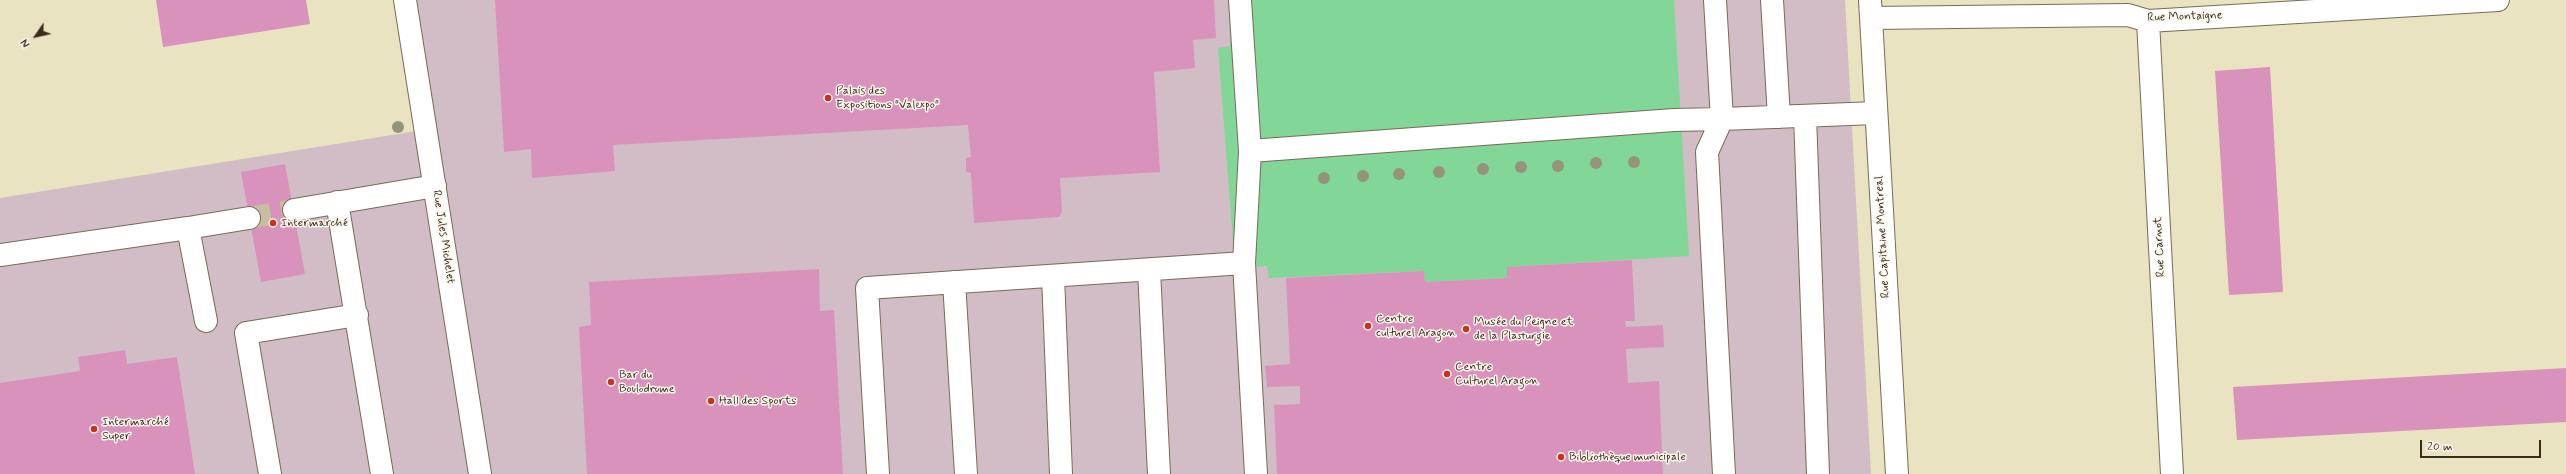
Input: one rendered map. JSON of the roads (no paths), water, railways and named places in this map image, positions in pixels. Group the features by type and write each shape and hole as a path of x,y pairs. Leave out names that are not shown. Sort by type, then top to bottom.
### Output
{"street":[{"name":"Rue Jules Michelet","path":"405,0 480,474"},
{"path":"1240,0 1250,150 1244,263 1256,474"},
{"path":"1715,0 1722,119 1707,152 1724,474"},
{"path":"1772,0 1779,117"},
{"name":"Rue Montaigne","path":"1870,9 2128,15 2148,21 2498,0"},
{"name":"Rue Capitaine Montreal","path":"1870,9 1897,474"},
{"name":"Rue Carnot","path":"2148,21 2172,474"},
{"path":"1250,150 1674,120 1876,113"},
{"path":"1805,116 1818,474"},
{"path":"294,210 435,186"},
{"path":"337,202 357,315 382,474"},
{"path":"0,255 249,218"},
{"path":"188,228 206,321"},
{"path":"878,474 867,288 1244,263"},
{"path":"1149,270 1160,474"},
{"path":"1053,276 1061,474"},
{"path":"954,282 966,474"},
{"path":"270,474 246,333 357,315"}],"tunnel":[{"path":"249,218 294,210"}],"place":[{"name":"Palais des Expositions \"Valexpo\"","path":"828,98"},
{"name":"Intermarché","path":"273,223"},
{"name":"Centre culturel Aragon","path":"1368,326"},
{"name":"Musée du Peigne et de la Plasturgie","path":"1466,329"},
{"name":"Centre Culturel Aragon","path":"1447,374"},
{"name":"Bar du Boulodrome","path":"611,382"},
{"name":"Hall des Sports","path":"711,401"},
{"name":"Intermarché Super","path":"94,429"},
{"name":"Bibliothèque municipale","path":"1561,457"}]}
